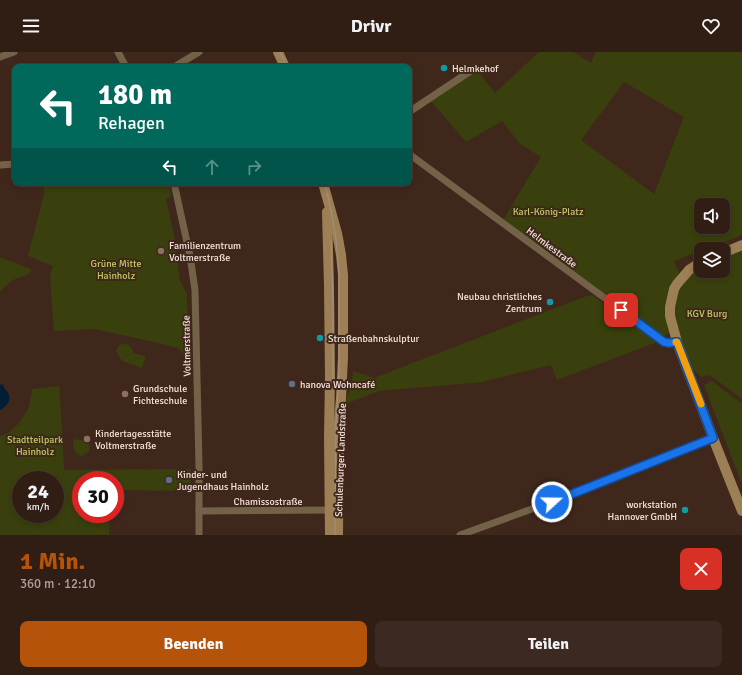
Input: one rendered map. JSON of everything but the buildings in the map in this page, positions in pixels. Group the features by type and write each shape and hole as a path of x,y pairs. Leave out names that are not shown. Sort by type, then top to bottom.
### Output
{"main road":[{"path":"278,52 284,64"},
{"name":"Schulenburger Landstraße","path":"324,186 337,233 343,275 342,390 334,510 330,535"},
{"path":"730,250 742,245"},
{"path":"694,266 688,270 674,289 670,307 670,316 677,342 742,511"},
{"name":"Schulenburger Landstraße","path":"334,510 338,535"}],"street":[{"path":"0,57 14,52"},
{"path":"118,52 124,64"},
{"path":"179,64 200,52"},
{"path":"412,110 475,68"},
{"name":"Helmkestraße","path":"412,156 664,342 677,342"},
{"path":"0,165 12,164"},
{"name":"Voltmerstraße","path":"175,186 190,256 194,284 196,319 199,535"},
{"path":"460,535 564,497 713,438"},
{"name":"Chamissostraße","path":"199,511 334,510"}],"green space":[{"name":"Karl-König-Platz","path":"539,52 573,52 591,63 596,52 742,52 742,235 724,242 694,242 694,254 674,261 679,273 671,286 667,322 669,333 662,338 604,293 576,274 553,254 502,222 541,157 520,144 502,121 466,142 429,99 475,68 495,93","holes":["624,82 684,117 654,194 581,140"]},
{"name":"Grüne Mitte Hainholz","path":"44,186 169,186 171,196 166,199 174,235 180,281 187,294 188,356 178,348 94,329 54,331 50,276 53,266 28,256 44,194"},
{"name":"KGV Burg","path":"742,248 742,399 710,375 701,377 685,361 677,342 672,298 674,289 694,271 694,278 730,278 730,253"},
{"path":"0,257 32,270 30,273 15,279 5,286 0,292"},
{"path":"592,295 657,342 557,380 551,365 482,382 379,391 345,404 352,381 353,371 374,378"},
{"path":"121,344 126,344 132,348 133,353 146,356 142,368 122,361 116,351"},
{"path":"712,381 742,404 742,484 704,385"},
{"name":"Stadtteilpark Hainholz","path":"59,386 64,470 191,469 190,491 124,490 124,471 72,471 72,523 110,523 109,535 0,535 0,436 10,432 18,424 29,408 32,389"},
{"path":"74,439 85,441 89,445 90,450 81,456 78,454 73,447"}],"water":[{"path":"3,384 4,388 9,394 9,400 6,406 0,410 0,385"}],"tram line":[{"path":"280,52 286,64"},
{"path":"326,186 336,239 339,273 339,376 336,423 335,535"},
{"path":"331,240 333,388"}],"slow traffic":[{"path":"676,342 701,404"}],"place":[{"name":"Helmkehof","path":"444,68"},
{"name":"Familienzentrum Voltmerstraße","path":"161,251"},
{"name":"Neubau christliches Zentrum","path":"550,302"},
{"name":"Straßenbahnskulptur","path":"320,338"},
{"name":"hanova Wohncafé","path":"292,384"},
{"name":"Grundschule Fichteschule","path":"125,394"},
{"name":"Kindertagesstätte Voltmerstraße","path":"87,439"},
{"name":"Kinder- und Jugendhaus Hainholz","path":"169,480"},
{"name":"workstation Hannover GmbH","path":"685,510"}],"route":[{"path":"552,502 713,438 677,342 664,342 621,310"}]}
